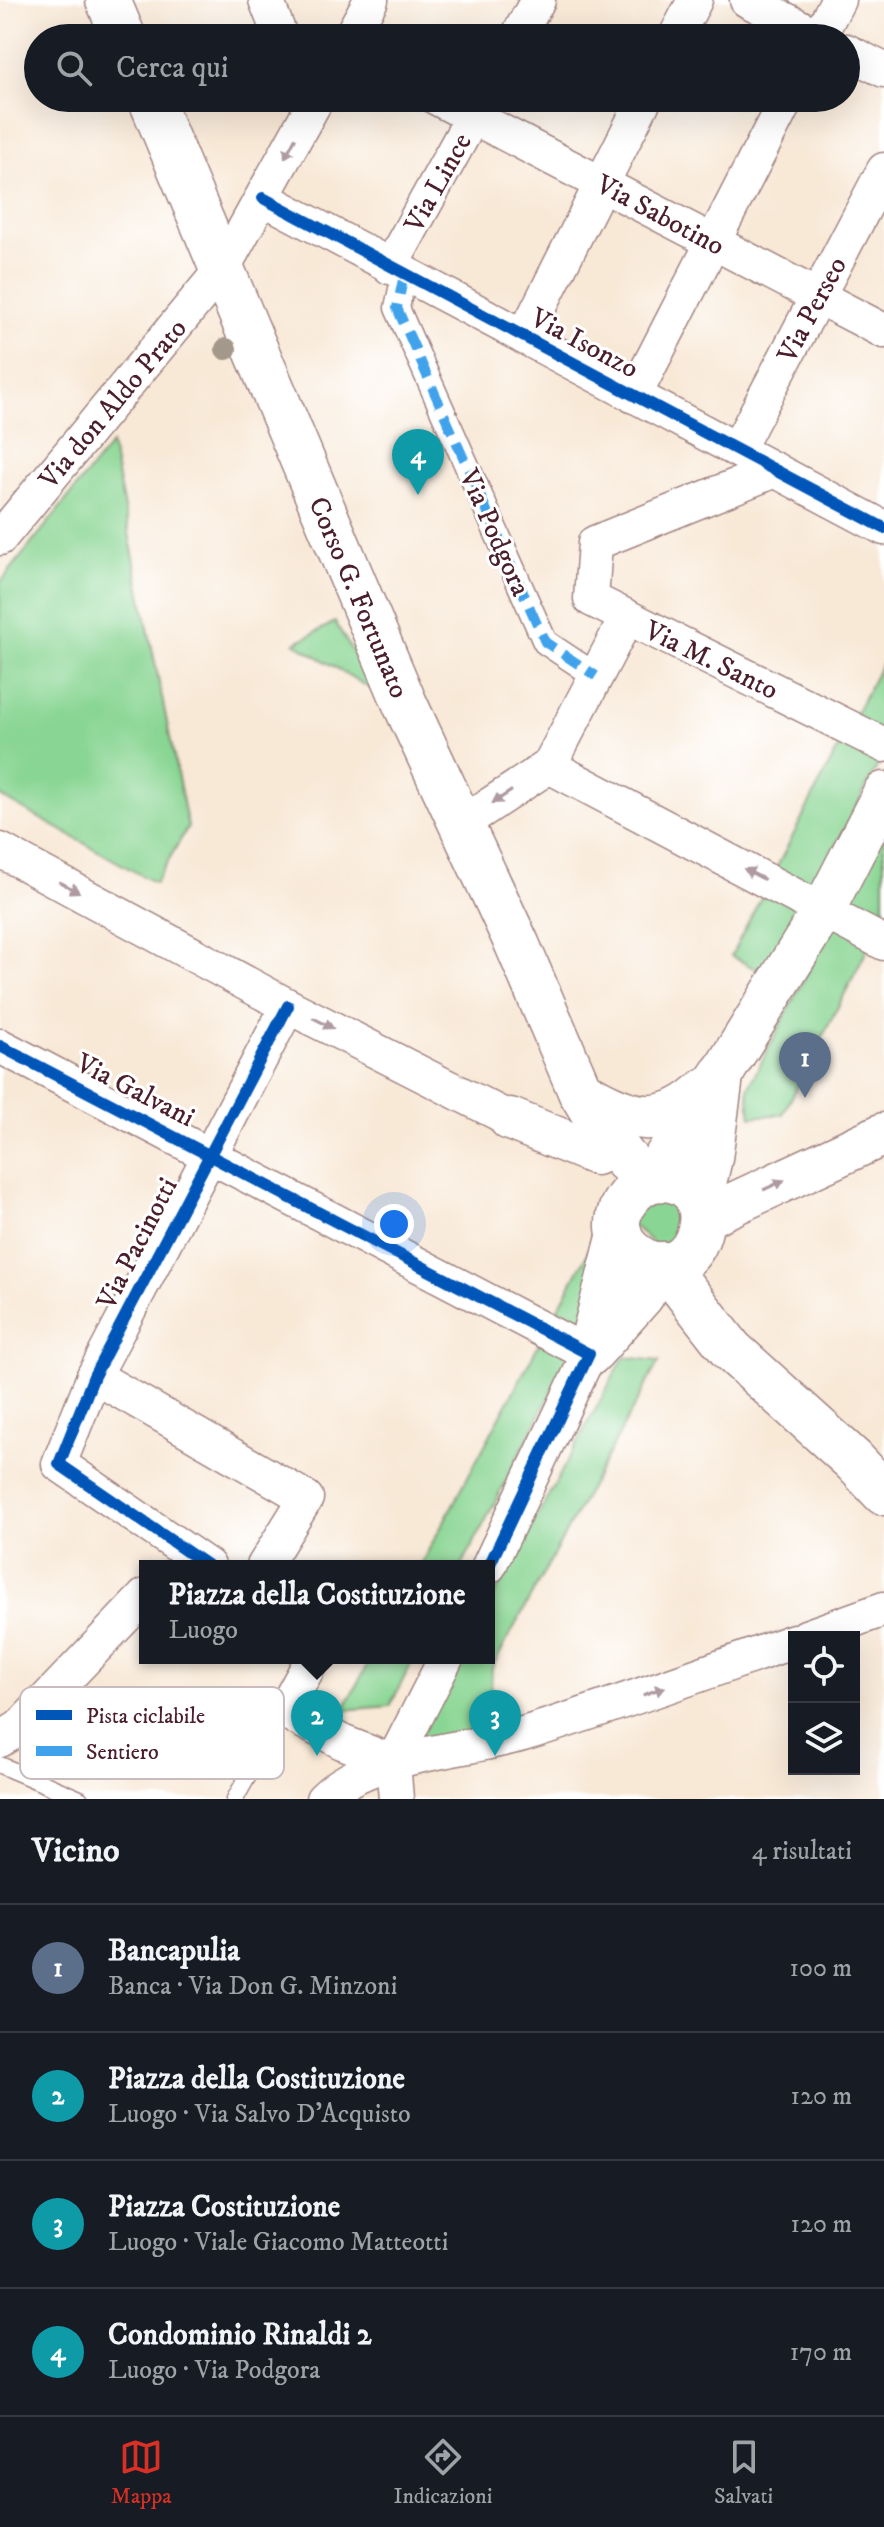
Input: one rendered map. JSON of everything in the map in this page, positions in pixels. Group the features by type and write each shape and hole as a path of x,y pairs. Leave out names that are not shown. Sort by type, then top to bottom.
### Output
{"main road":[{"path":"108,0 118,24"},
{"name":"Corso G. Fortunato","path":"156,112 405,704 528,968 580,1091"},
{"path":"580,1091 616,1112 645,1119 677,1111 722,1074"},
{"path":"650,1181 722,1074"},
{"path":"589,1354 642,1295 662,1264 687,1255 696,1245 722,1074"},
{"path":"580,1091 596,1154 626,1246 636,1256 662,1264 731,1350 853,1460 884,1493"},
{"path":"580,1091 625,1159 650,1181"},
{"path":"589,1354 619,1229 622,1204 637,1186 650,1181 670,1180 691,1192 701,1218 707,1292 731,1350"}],"street":[{"path":"266,0 275,24"},
{"path":"358,24 371,0"},
{"path":"525,24 538,0"},
{"path":"682,24 695,0"},
{"path":"747,0 793,24"},
{"path":"831,24 838,0"},
{"path":"860,58 884,70"},
{"path":"263,198 306,112"},
{"name":"Via Lince","path":"397,271 476,112"},
{"name":"Via Sabotino","path":"485,112 601,183 884,331"},
{"path":"524,337 638,112"},
{"path":"634,396 780,112"},
{"name":"Via Perseo","path":"738,448 884,170"},
{"name":"Via don Aldo Prato","path":"0,538 223,268 263,198"},
{"name":"Via Isonzo","path":"263,198 884,528"},
{"name":"Via Podgora","path":"397,271 397,308 545,642 596,676"},
{"name":"Via M. Santo","path":"775,470 595,543 591,599 884,745"},
{"path":"461,824 549,766 627,617"},
{"path":"549,766 884,943"},
{"path":"722,1074 823,911 884,793"},
{"path":"0,850 288,1006 510,1119 596,1154"},
{"name":"Via Pacinotti","path":"190,1560 59,1464 94,1376 288,1006"},
{"name":"Via Galvani","path":"0,1046 589,1354"},
{"path":"510,1119 546,1110 580,1091"},
{"path":"701,1218 884,1134"},
{"path":"492,1560 589,1354"},
{"path":"94,1376 306,1498 268,1560"},
{"path":"58,1687 139,1602"},
{"path":"823,1631 884,1609"},
{"path":"323,1799 335,1787 393,1762 497,1742 788,1643"},
{"path":"310,1664 284,1711 342,1742 393,1762"},
{"path":"396,1799 393,1762 443,1664"},
{"path":"0,1740 20,1727"}],"lane":[{"path":"0,1765 20,1774"},
{"path":"33,1779 80,1799"},
{"path":"235,1799 246,1779"}],"green space":[{"path":"111,444 188,827 155,883 0,796 0,583"},
{"path":"335,622 376,692 295,643"},
{"path":"884,659 884,753 769,976 731,956"},
{"path":"884,824 884,917 783,1114 751,1117 748,1088"},
{"path":"691,1192 674,1261 619,1214"},
{"path":"599,1232 583,1331 465,1560 423,1560"},
{"path":"624,1357 659,1361 495,1662 495,1594"},
{"path":"368,1664 411,1664 390,1706 343,1710"},
{"path":"457,1664 494,1664 489,1725 411,1749"}],"marked path":[{"path":"404,275 397,308 545,642 596,676"}],"cycle path":[{"path":"263,198 884,528"},
{"path":"199,1560 59,1464 94,1376 288,1006"},
{"path":"0,1046 589,1354 492,1560"}],"place":[{"name":"Condominio Rinaldi 2","path":"418,495"},
{"name":"Bancapulia","path":"805,1098"},
{"name":"Piazza della Costituzione","path":"317,1756"},
{"name":"Piazza Costituzione","path":"495,1756"}]}
